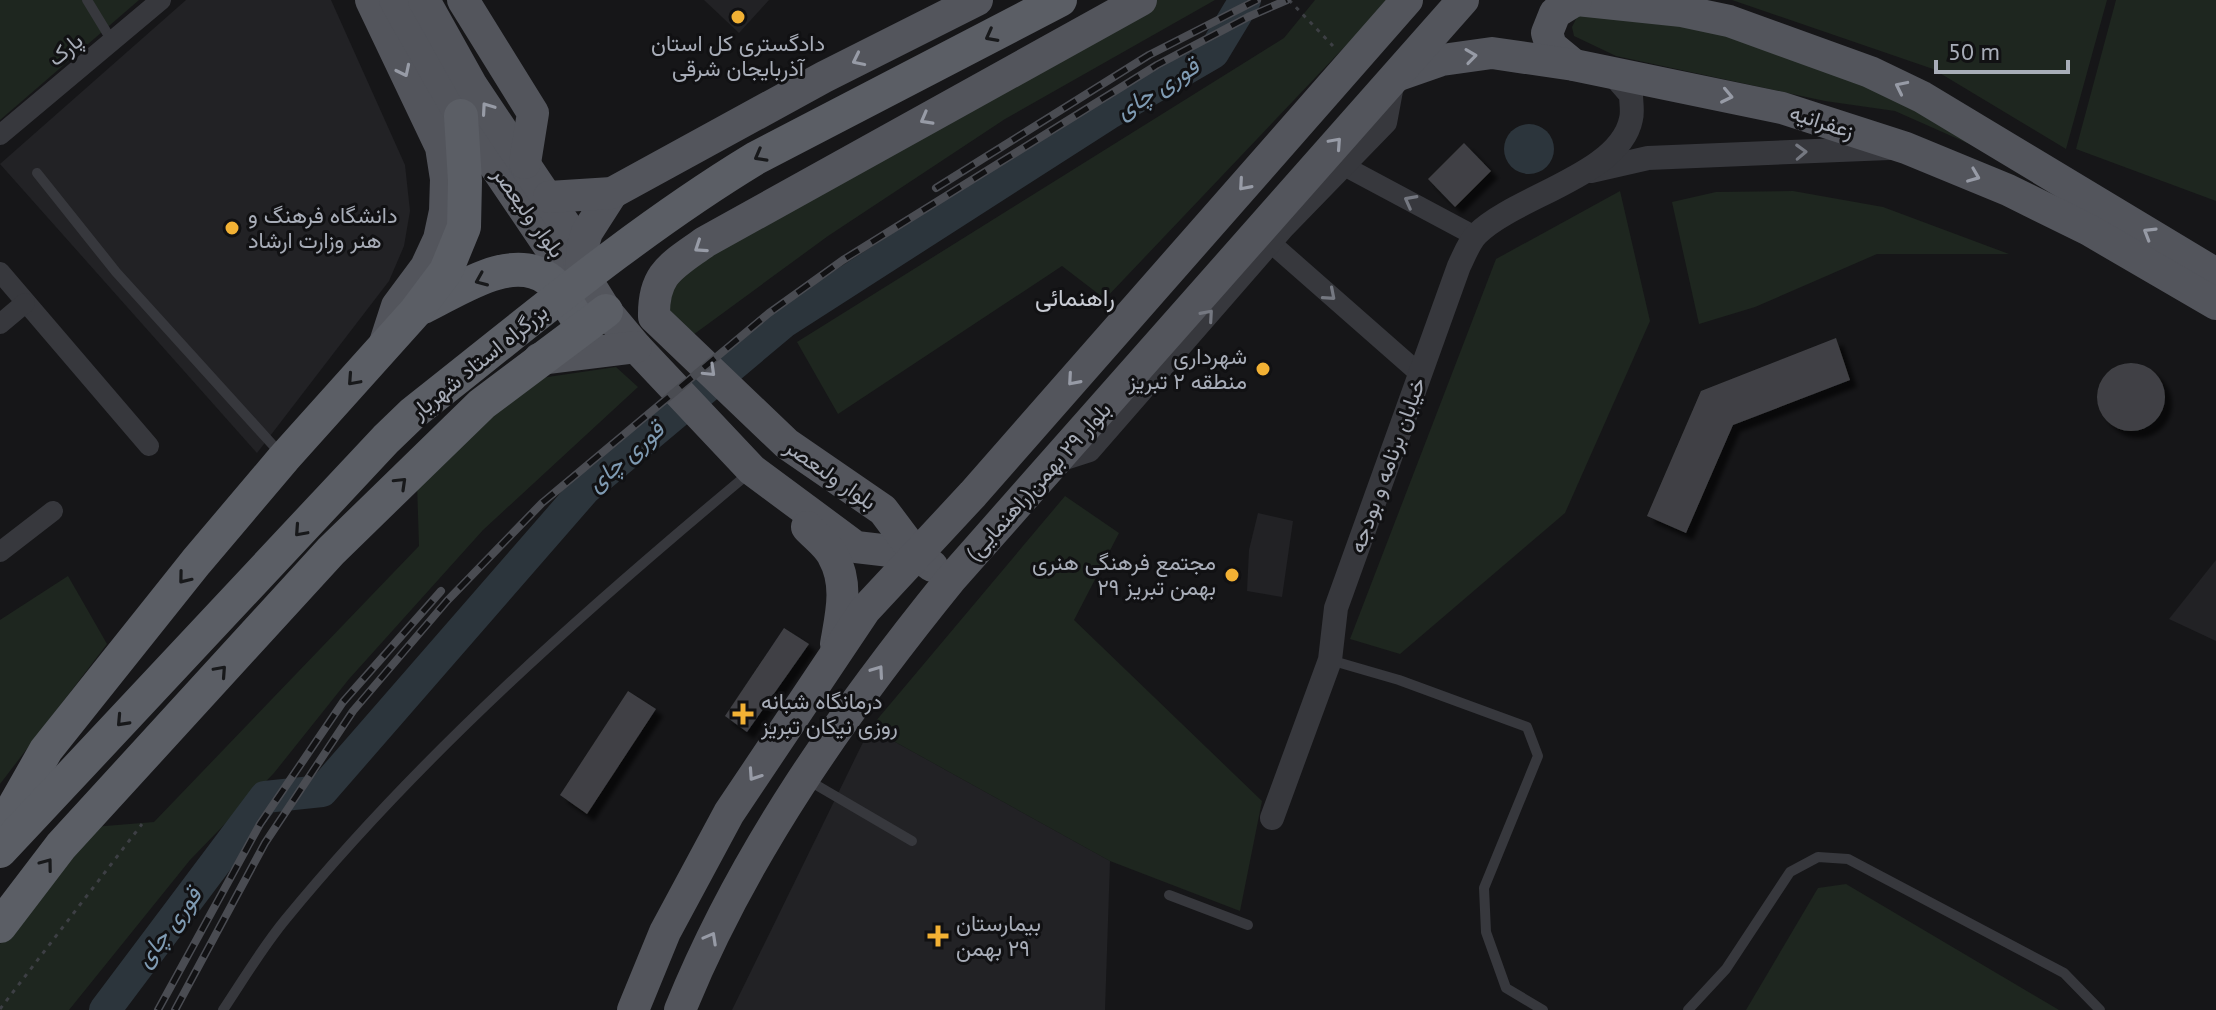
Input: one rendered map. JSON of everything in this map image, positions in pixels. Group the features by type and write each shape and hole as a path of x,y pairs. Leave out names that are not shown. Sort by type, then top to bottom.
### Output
{"highway":[{"name":"بزرگراه استاد شهریار","path":"0,851 413,413 625,246 708,187 756,158 1060,0"},
{"path":"0,831 46,750 196,562 416,311 446,271 464,227 461,116"},
{"path":"416,311 484,278 504,272 530,271 565,275 595,319"},
{"name":"بزرگراه استاد شهریار","path":"0,926 61,846 331,551 482,404 595,319"}],"main road":[{"path":"371,0 441,147 446,179 445,211 439,239 426,267 397,306 384,346"},
{"name":"بلوار ولیعصر","path":"395,0 461,116 557,258 565,275"},
{"name":"بلوار ولیعصر","path":"424,0 472,86 576,241 565,275"},
{"path":"463,0 533,113 525,163"},
{"path":"549,197 612,193 824,77 977,0"},
{"name":"بلوار ولىعصر","path":"916,554 883,510 787,444 654,317 654,294 667,271 705,242 1141,0"},
{"name":"بلوار ٢٩ بهمن(راهنمایی)","path":"633,1010 665,932 729,813 865,610 973,494 1407,0"},
{"name":"بلوار ٢٩ بهمن(راهنمایی)","path":"680,1010 704,950 788,802 892,651 951,579 1463,0"},
{"path":"1574,65 1551,46 1547,33 1555,13 1576,0 1682,11 1729,21 1870,72 1922,97 2210,267"},
{"name":"زعفرانیه","path":"1396,76 1442,60 1492,53 1611,72 1782,108 1906,148 2008,190 2089,230 2216,304"},
{"path":"565,275 612,193"},
{"name":"بلوار ولىعصر","path":"595,319 636,347 743,461 856,547 916,554"},
{"path":"539,359 636,347"},
{"path":"743,461 833,555 843,594 834,654"},
{"path":"916,554 951,579"}],"street":[{"name":"پارک","path":"0,135 161,0"},
{"name":"خیابان برنامه و بودجه","path":"1272,818 1330,660 1336,608 1459,266 1475,236 1498,217 1585,172 1621,143 1631,120 1631,95 1611,72"},
{"path":"1055,463 1090,452 1271,243 1387,123 1396,76"},
{"name":"خیابان برنامه و بودجه","path":"1585,172 1648,158 1906,148"},
{"path":"1344,166 1475,236"},
{"path":"1271,243 1420,374"},
{"path":"0,272 149,446"},
{"path":"0,324 25,303"},
{"path":"0,552 53,511"}],"lane":[{"path":"87,0 112,41"},
{"path":"37,173 116,272 284,458"},
{"path":"223,1010 282,923 382,807 743,461"},
{"path":"1330,660 1399,680 1527,727 1538,756 1484,888 1486,932 1506,988 1543,1010"},
{"path":"804,779 912,841"},
{"path":"1688,1010 1726,969 1790,872 1818,857 1848,859 2064,973 2100,1010"},
{"path":"1169,895 1248,925"}],"path":[{"path":"0,1009 142,824"}],"shaded area":[{"path":"0,0 139,0 0,120"},
{"name":"دانشگاه فرهنگ و هنر وزارت ارشاد","path":"186,0 331,0 405,165 410,211 404,246 389,281 257,453 0,164"},
{"name":"دادگستری کل استان آذربایجان شرقی","path":"704,0 769,0 739,33"},
{"path":"1144,0 1215,0 1005,119 828,236 682,343 663,318 671,279"},
{"path":"1315,0 1389,0 1105,299 1062,266 838,414 797,342 1284,38"},
{"path":"1732,0 2107,0 2066,149 1933,69"},
{"path":"2116,0 2216,0 2216,201 2076,149"},
{"path":"1578,15 1708,28 1877,86 2010,162 1895,111 1825,101 1616,56 1574,36 1572,27"},
{"path":"1529,124 1547,131 1554,149 1547,167 1529,174 1511,167 1504,149 1511,131"},
{"path":"1620,191 1650,321 1565,513 1400,654 1350,639 1496,259"},
{"path":"1793,191 1883,207 2009,254 1877,254 1755,307 1699,324 1672,202 1716,192"},
{"path":"616,367 638,387 483,530 349,679 274,773 190,860 69,1010 0,1010 0,944 93,827 154,822 419,546 417,483 534,379"},
{"path":"1065,496 1119,533 1074,620 1262,801 1240,911 1110,861 870,728"},
{"path":"1258,513 1293,521 1282,597 1247,591 1249,550"},
{"path":"2216,560 2216,641 2169,619"},
{"path":"68,576 107,644 0,784 0,620"},
{"name":"بیمارستان ٢٩ بهمن","path":"870,728 1110,861 1105,1010 732,1010"},
{"path":"1846,884 2059,1010 1746,1010 1818,888"}],"building":[{"path":"1464,143 1491,171 1455,207 1428,179"},
{"path":"1836,338 1850,380 1733,425 1686,533 1647,516 1701,391"},
{"path":"2131,363 2155,373 2165,397 2155,421 2131,431 2107,421 2097,397 2107,373"},
{"path":"784,628 809,644 747,732 725,716"},
{"path":"628,691 656,709 587,814 560,795"}],"waterway":[{"name":"قوری چای","path":"105,1010 265,797 322,791 585,489 784,322 1108,114 1213,53 1245,0"}],"railway":[{"path":"936,188 1149,55 1257,0"},
{"path":"175,1010 265,843 353,711 447,601 542,503 769,313 843,260 1157,65 1287,0"},
{"path":"158,1010 260,824 343,702 441,591"}],"place":[{"name":"دادگستری کل استان آذربایجان شرقی","path":"738,17"},
{"name":"دانشگاه فرهنگ و هنر وزارت ارشاد","path":"232,228"},
{"name":"شهرداری منطقه ۲ تبریز","path":"1263,369"},
{"name":"مجتمع فرهنگی هنری ۲۹ بهمن تبریز","path":"1232,575"},
{"name":"درمانگاه شبانه روزی نیکان تبریز","path":"743,714"},
{"name":"بیمارستان ٢٩ بهمن","path":"938,936"}],"district":[{"name":"راهنمائی","path":"1075,297"}]}
